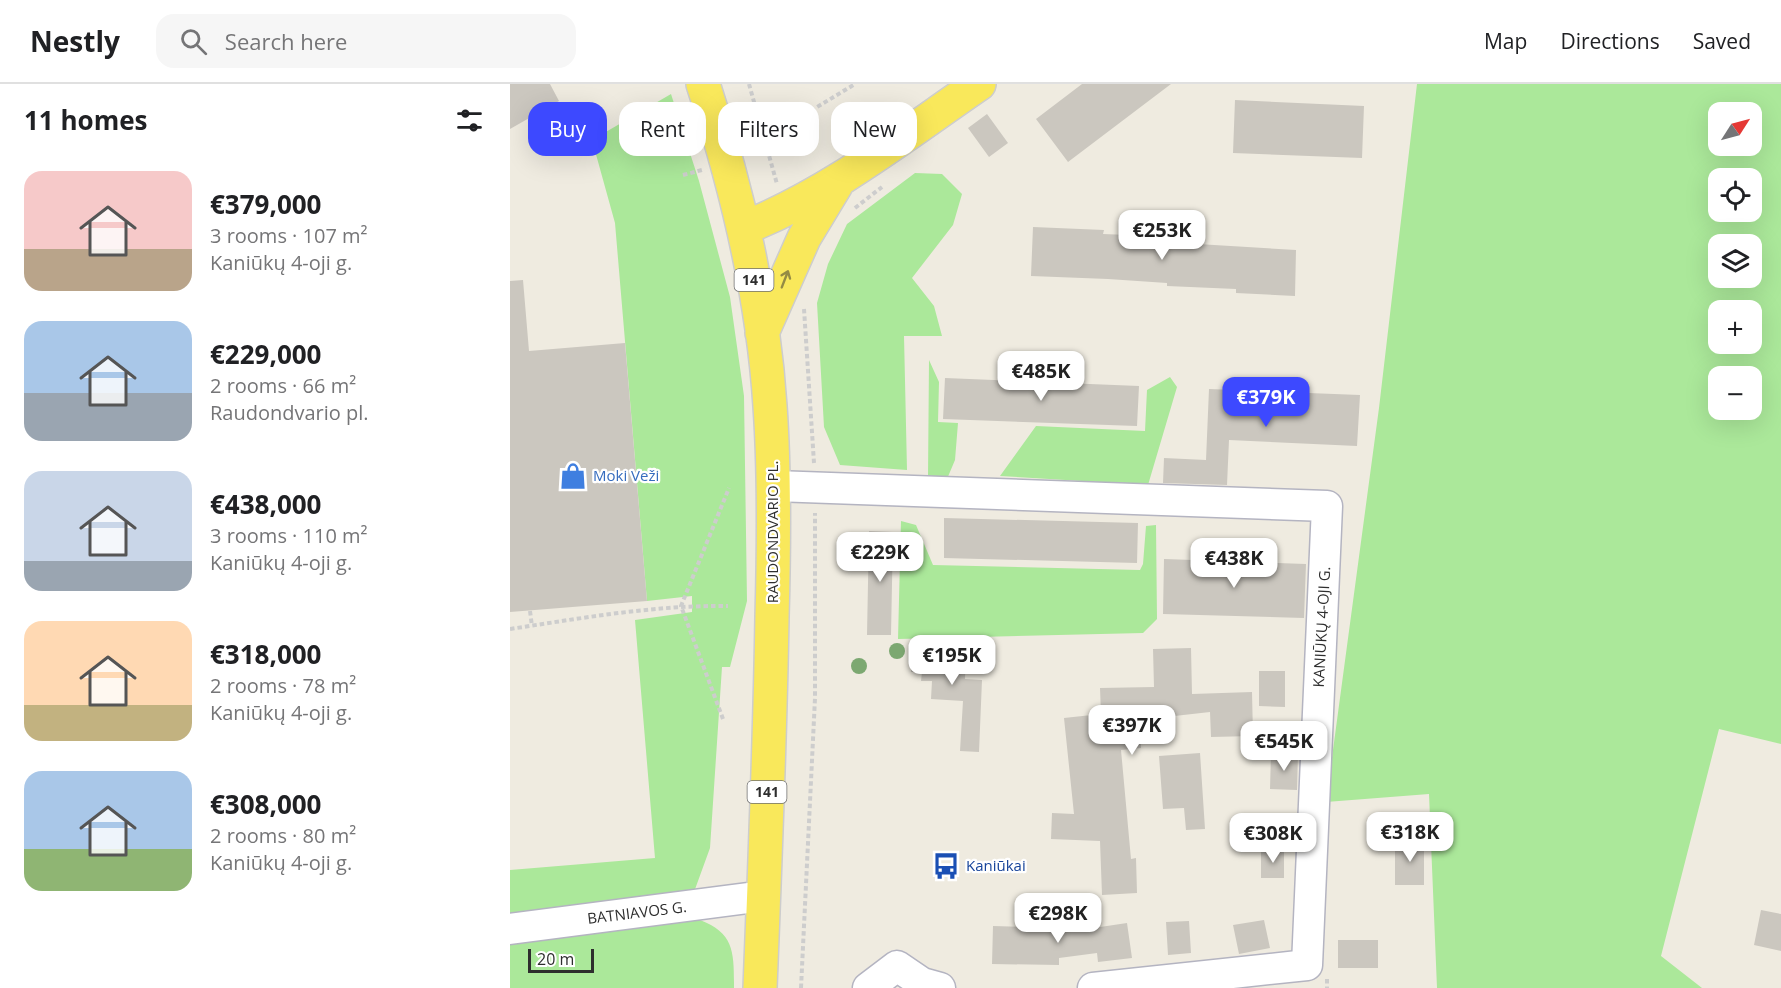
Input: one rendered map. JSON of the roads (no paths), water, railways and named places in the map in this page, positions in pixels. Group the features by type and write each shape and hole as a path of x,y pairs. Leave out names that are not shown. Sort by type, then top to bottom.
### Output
{"main road":[{"name":"RAUDONDVARIO PL.","path":"703,84 744,228 762,333 770,405 774,486 760,988"},
{"path":"744,228 784,212 838,182 979,84"},
{"path":"762,333 804,238 838,182"}],"street":[{"name":"KANIŪKŲ 4-OJI G.","path":"774,486 1327,506 1307,965 1093,988"},
{"name":"BATNIAVOS G.","path":"510,929 764,896"},
{"path":"868,988 897,966 922,983 940,988"}],"place":[{"name":"Moki Veži","path":"573,476"},
{"name":"Kaniūkai","path":"946,866"}]}
